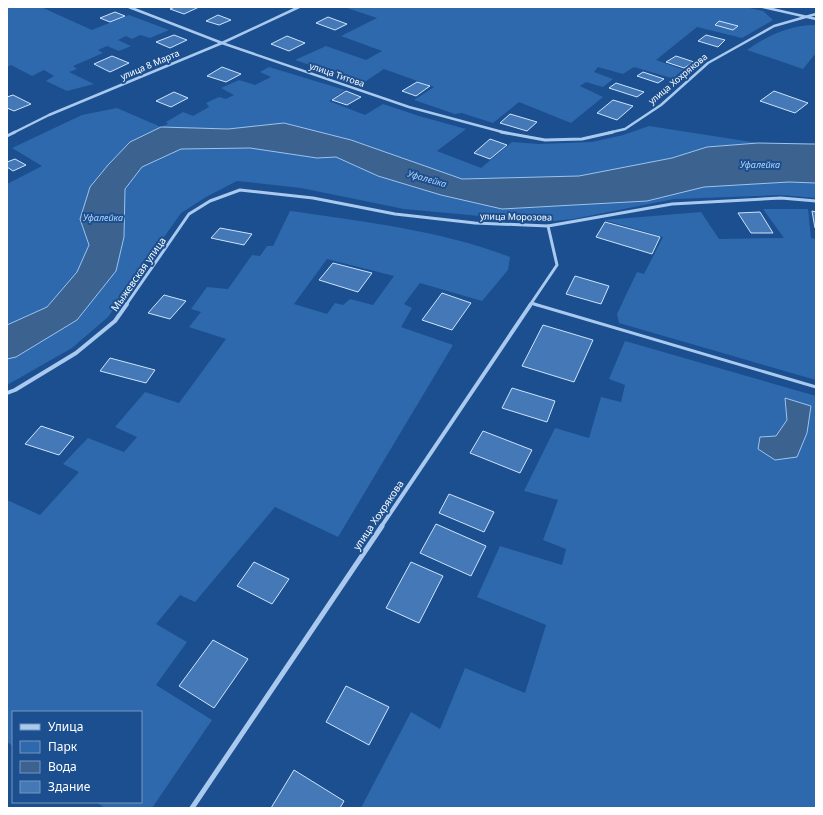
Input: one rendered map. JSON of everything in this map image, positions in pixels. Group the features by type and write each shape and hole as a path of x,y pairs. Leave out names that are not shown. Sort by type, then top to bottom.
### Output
{"street":[{"name":"улица Титова","path":"129,7 222,43 410,107 501,132 545,140"},
{"name":"улица 8 Марта","path":"7,136 49,115 222,43 299,7"},
{"path":"763,7 810,18 816,18"},
{"name":"улица Хохрякова","path":"545,140 582,139 625,129 661,105 708,63 774,26 810,18 816,14"},
{"name":"улица Морозова","path":"240,190 313,198 396,214 475,223 548,226 672,204 781,198 816,201"},
{"name":"Мыжевская улица","path":"7,392 15,390 76,353 115,321 189,214 210,201 240,190"},
{"name":"улица Хохрякова","path":"192,808 557,265 548,226"}],"lane":[{"path":"532,303 816,387"}],"green space":[{"path":"7,7 41,7 92,30 129,15 169,30 150,38 140,35 132,39 126,36 118,40 131,46 119,51 107,46 98,50 103,53 73,66 77,69 69,72 94,84 67,91 46,81 54,76 44,70 32,76 11,65 7,67"},
{"path":"344,7 745,7 763,11 773,20 742,38 697,27 656,60 687,71 678,80 634,67 623,74 598,67 594,72 613,79 603,87 586,82 580,86 603,97 571,123 519,102 493,123 462,113 455,114 414,100 434,87 384,69 363,83 295,60 326,46 366,60 382,51 341,36 377,18"},
{"path":"806,25 816,25 816,53 803,69 747,50 771,35"},
{"path":"269,67 345,90 329,101 365,115 383,104 466,129 437,151 481,168 512,142 539,144 592,142 623,135 649,126 758,143 707,147 672,158 579,176 462,179 351,140 284,123 228,129 161,127 168,124 166,122 183,112 193,116 209,107 206,103 219,97 226,99 234,95 221,88 239,80 255,85 271,77 260,72"},
{"path":"117,108 161,127 80,219 89,245 77,272 47,307 7,325 7,184 42,166 12,148 82,115"},
{"path":"250,148 316,158 336,157 378,176 441,195 502,209 647,201 704,187 789,182 816,183 816,198 781,195 674,199 573,219 544,222 404,209 301,188 237,181 206,197 181,213 108,317 72,348 7,385 7,359 16,357 77,320 116,271 124,237 125,189 142,167 181,149"},
{"path":"763,209 808,209 811,238 816,239 816,380 619,323 617,314 637,272 644,274 663,237 604,220 701,212 719,239 784,238"},
{"path":"290,211 402,228 457,240 510,257 508,270 482,301 420,283 404,304 412,308 401,327 453,345 338,537 275,507 195,602 180,595 156,624 187,642 156,685 212,720 152,808 105,808 98,803 142,803 142,711 12,711 12,745 7,742 7,500 40,515 79,472 63,464 88,438 124,452 137,437 115,427 145,392 179,403 226,339 189,327 201,312 191,309 207,287 228,289 252,255 260,256 267,246 273,246","holes":["327,259 394,276 373,305 350,299 343,305 335,303 327,314 294,304"]},
{"path":"625,341 816,396 816,808 361,808 411,712 440,729 465,668 525,693 546,625 477,597 500,546 562,565 566,549 543,540 558,500 524,491 555,428 589,438 601,397 621,402 625,385 609,379"}],"water":[{"name":"Уфалейка","path":"284,123 351,140 462,179 579,176 672,158 707,147 758,143 816,144 816,183 789,182 704,187 647,201 502,209 441,195 378,176 336,157 317,158 250,148 181,149 142,167 125,189 124,237 116,271 77,320 16,357 7,359 7,325 47,307 77,272 89,245 80,219 90,187 130,142 161,127 228,129"},
{"path":"785,398 811,406 807,433 797,457 775,460 758,449 760,437 776,436 787,420"}],"building":[{"path":"175,7 199,7 184,14 170,9"},
{"path":"115,12 125,16 110,22 100,18"},
{"path":"218,15 231,20 219,25 206,21"},
{"path":"328,17 347,24 335,30 316,23"},
{"path":"719,21 738,26 733,30 715,25"},
{"path":"174,35 187,40 170,48 156,42"},
{"path":"706,35 725,40 718,47 698,41"},
{"path":"287,36 305,43 289,51 271,44"},
{"path":"112,56 129,63 110,72 94,64"},
{"path":"676,56 694,62 684,68 666,62"},
{"path":"222,67 241,74 226,82 207,76"},
{"path":"643,72 664,79 658,83 637,76"},
{"path":"417,82 430,86 416,96 402,91"},
{"path":"616,83 644,92 637,97 609,88"},
{"path":"346,91 361,97 347,105 332,100"},
{"path":"774,91 808,103 795,113 760,101"},
{"path":"174,92 188,98 171,107 156,101"},
{"path":"13,95 31,104 14,111 7,108 7,97"},
{"path":"613,100 633,106 617,120 597,113"},
{"path":"510,114 537,122 527,131 500,123"},
{"path":"490,139 507,145 490,159 474,153"},
{"path":"15,159 26,165 13,171 7,167 7,162"},
{"path":"812,211 816,212 816,228 815,228"},
{"path":"760,212 773,233 751,233 738,213"},
{"path":"605,222 660,237 652,254 596,237"},
{"path":"220,228 252,234 244,245 211,238"},
{"path":"333,263 372,273 358,292 319,280"},
{"path":"575,276 609,286 601,304 566,294"},
{"path":"442,293 471,303 452,330 422,320"},
{"path":"164,295 186,301 170,319 148,313"},
{"path":"543,325 593,340 574,382 522,366"},
{"path":"110,358 155,370 146,383 100,371"},
{"path":"512,388 555,401 547,422 502,408"},
{"path":"41,426 74,437 59,455 25,444"},
{"path":"483,431 532,450 520,473 470,453"},
{"path":"449,494 494,512 484,532 439,513"},
{"path":"436,524 486,546 471,576 420,553"},
{"path":"254,562 289,579 272,604 237,586"},
{"path":"411,562 443,576 419,623 386,608"},
{"path":"213,640 248,659 214,708 179,686"},
{"path":"346,686 389,707 369,745 326,722"},
{"path":"294,770 344,801 340,808 271,808"}]}
